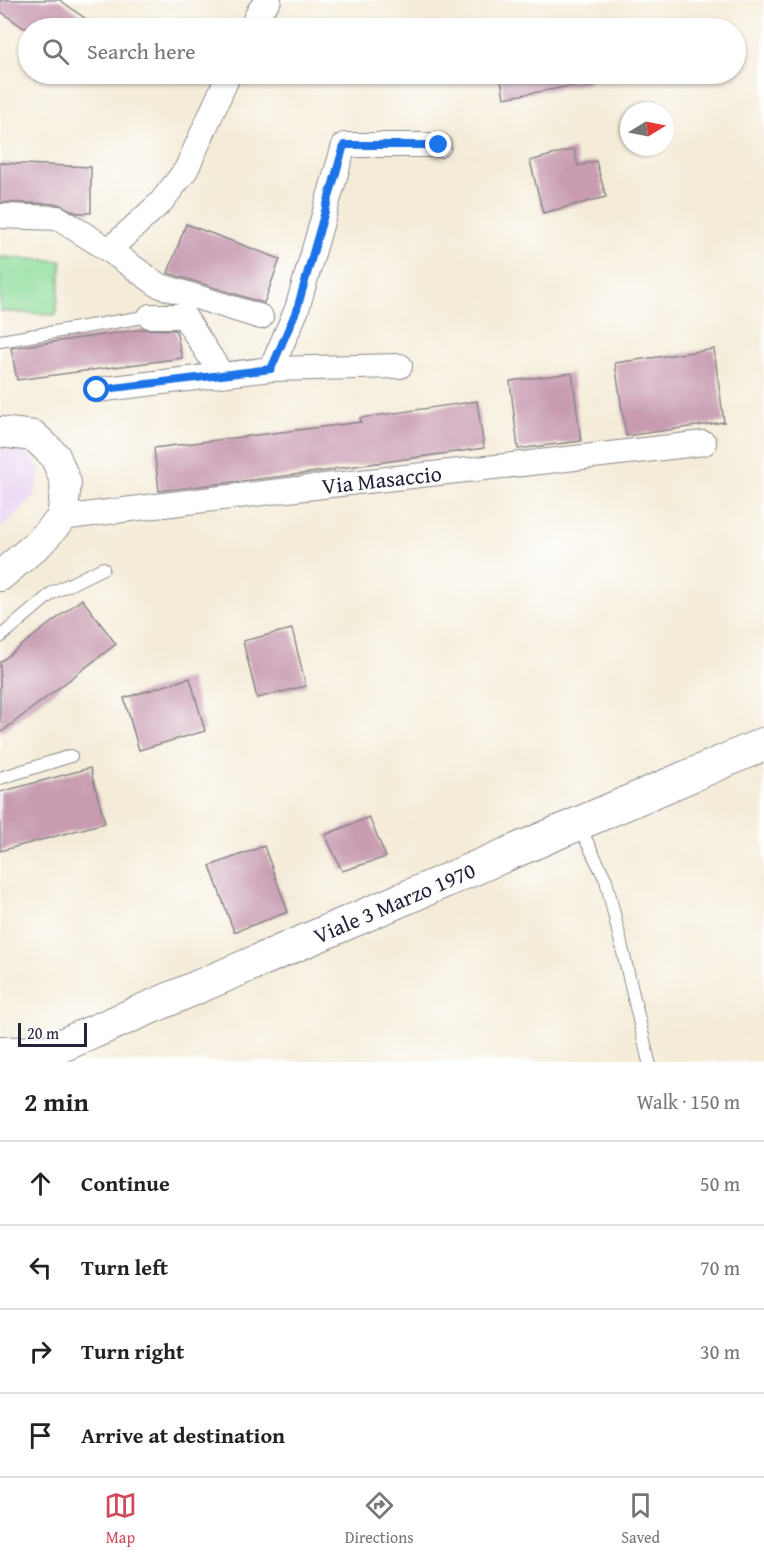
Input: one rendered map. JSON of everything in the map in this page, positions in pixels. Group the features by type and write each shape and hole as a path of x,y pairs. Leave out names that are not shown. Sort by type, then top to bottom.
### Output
{"main road":[{"name":"Viale 3 Marzo 1970","path":"37,1057 764,744"}],"street":[{"path":"256,18 269,0"},
{"path":"109,250 161,202 186,170 225,84"},
{"path":"271,369 297,309 344,145 439,145"},
{"path":"0,216 58,218 109,250 158,285 261,317"},
{"path":"150,316 184,316 222,375"},
{"path":"97,390 271,369 400,366"},
{"path":"0,432 34,436 55,456 66,483 62,518 39,543 0,576"},
{"name":"Via Masaccio","path":"62,518 210,498 541,463 704,443"},
{"path":"0,1052 37,1057"}],"lane":[{"path":"0,341 150,316"},
{"path":"0,637 52,594 103,568"},
{"path":"0,778 71,756"},
{"path":"578,824 606,880 649,1062"}],"shaded area":[{"path":"11,449 29,453 40,471 34,496 0,530 0,450"}],"green space":[{"path":"0,257 62,261 56,315 0,311"}],"building":[{"path":"0,0 60,0 84,18 18,18 18,24 0,11"},
{"path":"502,84 583,84 504,98"},
{"path":"574,149 578,166 596,161 606,197 543,213 530,161"},
{"path":"0,163 91,167 91,213 77,213 58,204 0,202"},
{"path":"186,224 280,259 264,303 168,273"},
{"path":"144,329 176,330 182,358 17,380 11,348"},
{"path":"714,349 724,422 626,436 615,363"},
{"path":"572,373 581,441 518,449 510,381"},
{"path":"477,401 484,448 334,470 159,491 154,448 361,422 360,418"},
{"path":"82,599 116,644 0,733 0,662"},
{"path":"292,629 306,686 257,698 243,641"},
{"path":"190,678 205,731 139,750 124,698"},
{"path":"90,768 105,823 0,851 0,792"},
{"path":"369,817 386,857 342,871 325,835"},
{"path":"264,846 288,912 234,932 210,866"}],"route":[{"path":"97,390 271,369 297,309 344,145 439,145"}]}
